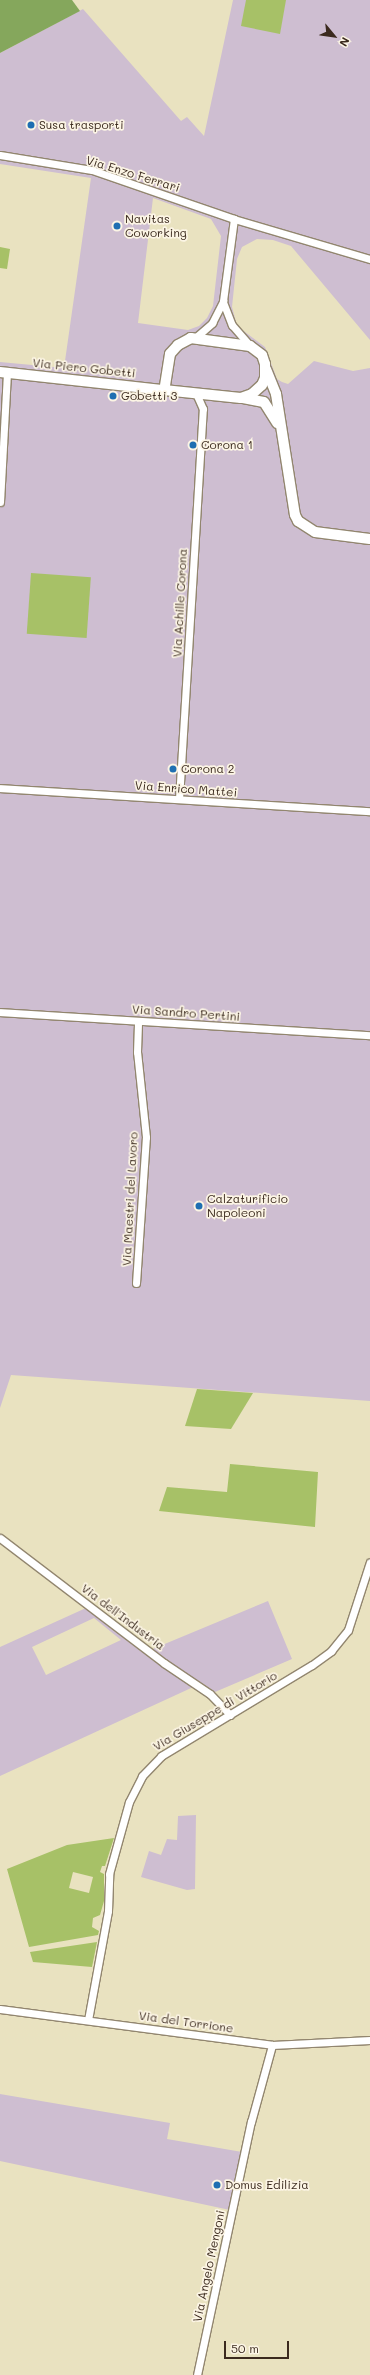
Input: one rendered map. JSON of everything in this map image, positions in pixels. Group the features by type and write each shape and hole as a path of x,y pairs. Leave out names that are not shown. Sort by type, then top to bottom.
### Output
{"street":[{"name":"Via Enzo Ferrari","path":"0,155 92,170 234,219 370,259"},
{"path":"195,338 212,323 223,301 234,219"},
{"path":"223,301 232,325 250,346 262,355 276,394 295,515 298,521 315,532 370,539"},
{"path":"164,390 168,363 173,349 183,341 195,338 250,346"},
{"path":"241,398 259,389 265,378 266,368"},
{"path":"0,502 4,373"},
{"name":"Via Piero Gobetti","path":"4,373 210,394 264,402 275,416 282,434"},
{"name":"Via Achille Corona","path":"196,393 203,409"},
{"name":"Via Achille Corona","path":"180,799 203,409 210,394"},
{"name":"Via Enrico Mattei","path":"0,788 370,811"},
{"name":"Via Sandro Pertini","path":"0,1012 370,1036"},
{"name":"Via Maestri del Lavoro","path":"136,1283 146,1137 137,1052 138,1021"},
{"name":"Via dell'Industria","path":"0,1538 210,1694 230,1715"},
{"name":"Via Giuseppe di Vittorio","path":"88,2020 108,1911 109,1874 135,1788 151,1765 161,1756 312,1666 338,1644 353,1617 370,1562"},
{"name":"Via del Torrione","path":"0,2009 272,2045 370,2040"},
{"name":"Via Angelo Mengoni","path":"197,2375 251,2122 272,2045"}],"shaded area":[{"path":"233,0 370,0 370,340 291,246 273,240 257,239 242,247 237,259 232,307 237,326 265,347 277,379 282,382 288,384 314,361 353,371 370,368 370,1401 11,1375 0,1408 0,362 64,368 91,178 0,164 0,53 83,9 181,121 187,117 204,136","holes":["153,198 211,219 221,236 213,306 207,318 199,326 188,330 138,323"]},
{"path":"268,1601 292,1659 215,1692 202,1683 0,1776 0,1647 86,1608 143,1653","holes":["94,1618 121,1640 46,1675 32,1647"]},
{"path":"196,1815 195,1889 187,1890 141,1877 149,1851 161,1855 167,1839 177,1840 178,1816"},
{"path":"0,2094 170,2123 167,2139 242,2152 230,2210 0,2161"}],"green space":[{"path":"0,0 72,0 80,11 0,53"},
{"path":"246,0 286,0 280,34 241,26"},
{"path":"0,247 10,249 7,269 0,268"},
{"path":"31,573 91,577 87,638 27,634"},
{"path":"197,1389 253,1393 231,1429 185,1426"},
{"path":"230,1464 318,1472 315,1527 159,1511 167,1487 227,1492"},
{"path":"114,1838 105,1866 102,1866 100,1872 104,1874 104,1901 100,1915 93,1918 92,1927 99,1931 98,1935 29,1947 7,1869 67,1845","holes":["73,1872 93,1877 89,1893 69,1888"]},
{"path":"97,1942 92,1967 33,1962 30,1952"}],"place":[{"name":"Susa trasporti","path":"31,125"},
{"name":"Navitas Coworking","path":"117,226"},
{"name":"Gobetti 3","path":"113,396"},
{"name":"Corona 1","path":"193,445"},
{"name":"Corona 2","path":"173,769"},
{"name":"Calzaturificio Napoleoni","path":"199,1206"},
{"name":"Domus Edilizia","path":"217,2185"}]}
